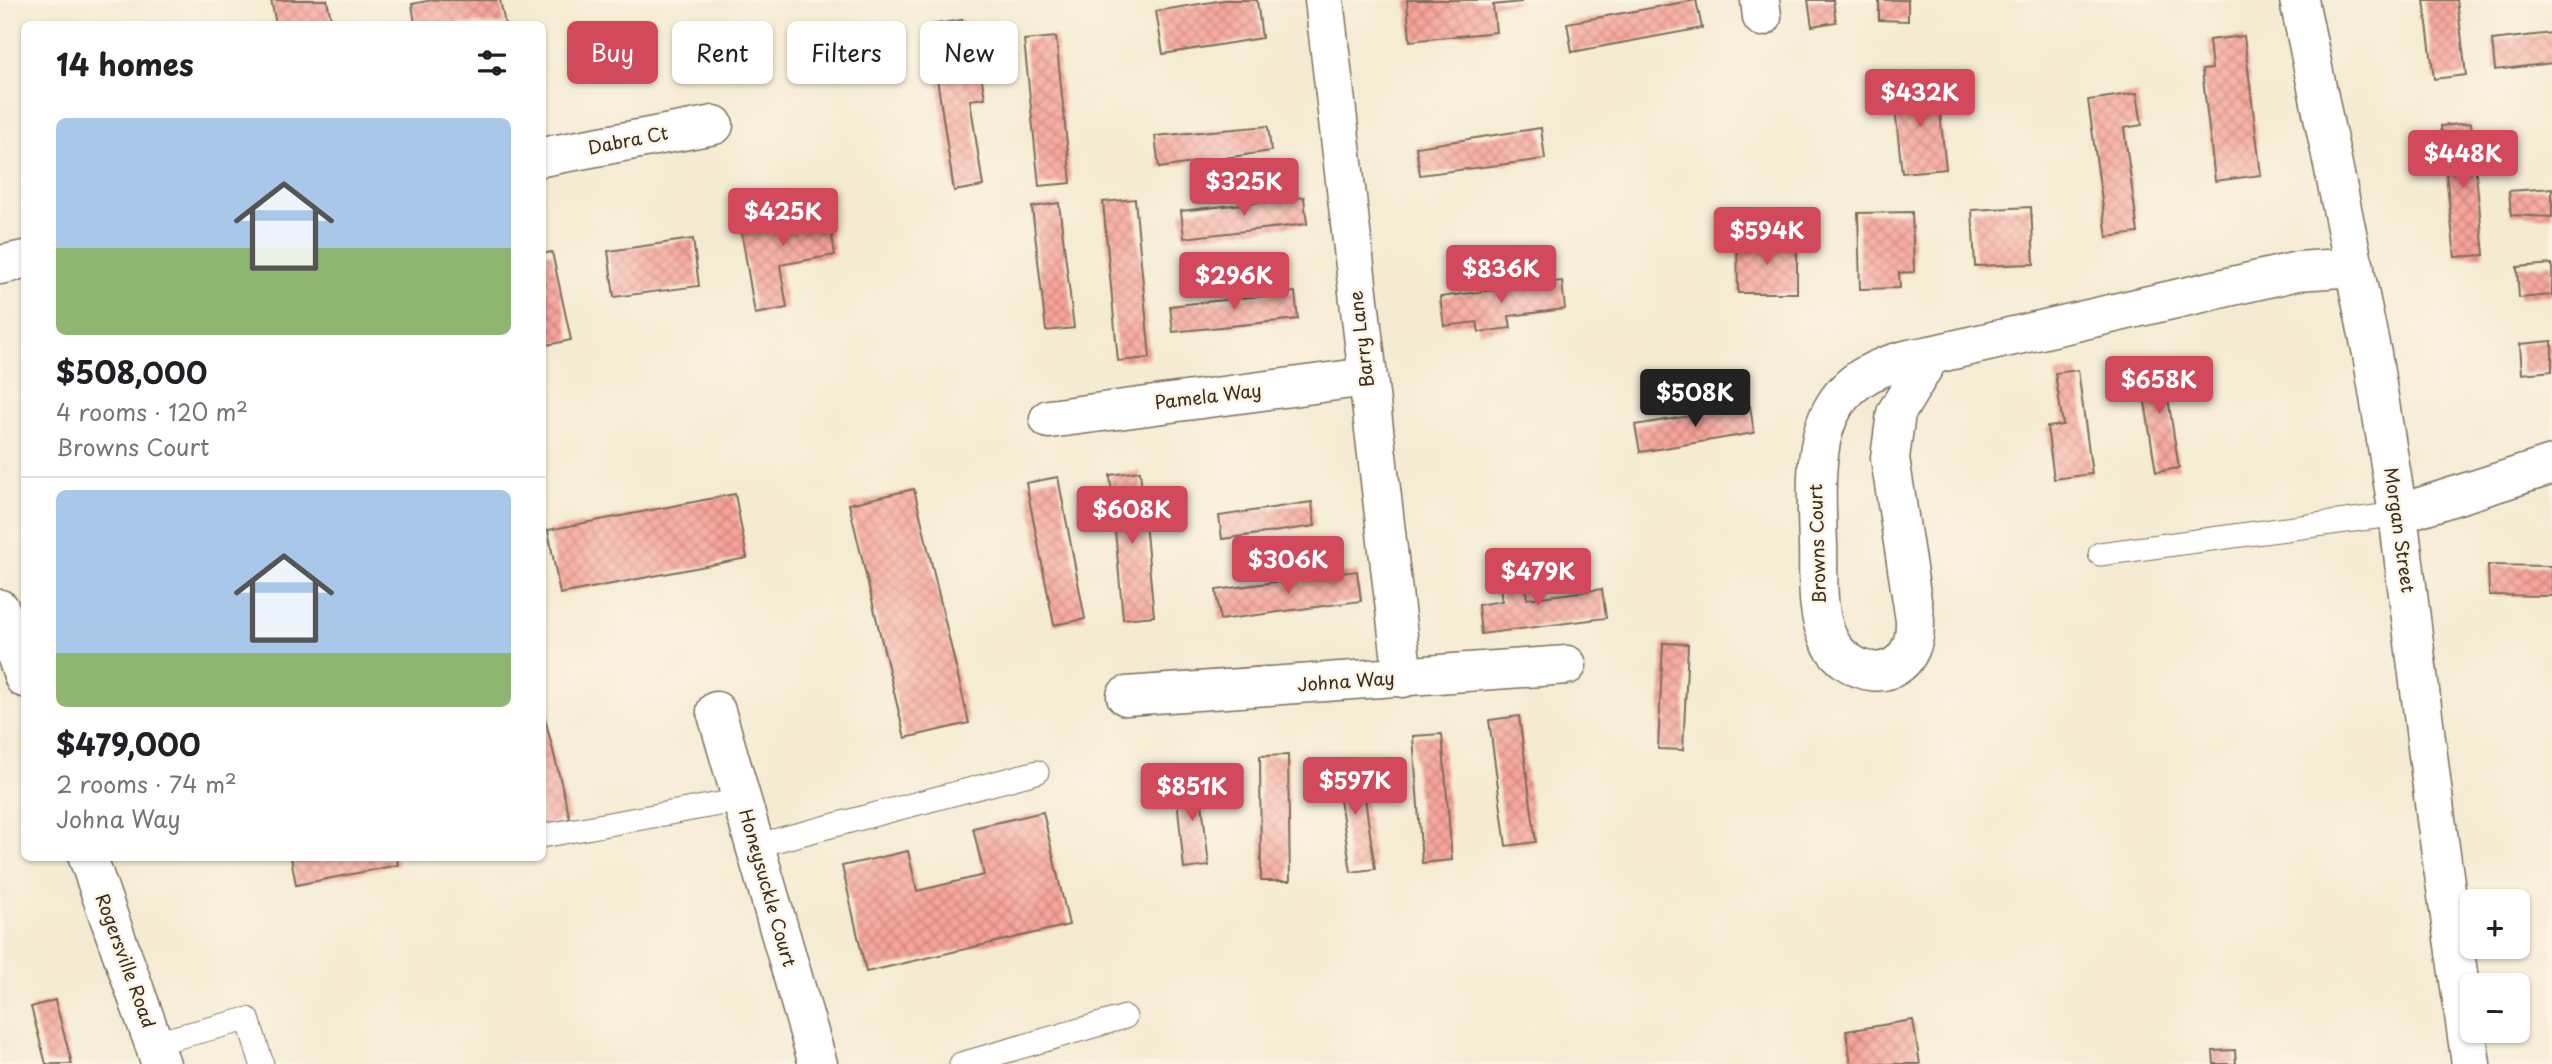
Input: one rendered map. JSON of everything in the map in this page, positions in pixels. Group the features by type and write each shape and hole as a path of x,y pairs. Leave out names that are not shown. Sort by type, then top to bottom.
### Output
{"street":[{"name":"Barry Lane","path":"1324,0 1403,678"},
{"name":"Morgan Street","path":"2299,0 2355,267 2398,514 2436,819 2472,1064"},
{"name":"Dabra Ct","path":"546,156 714,125"},
{"path":"0,265 21,261"},
{"name":"Browns Court","path":"1931,355 1896,413 1890,457 1915,620 1913,642 1902,660 1885,671 1865,673 1845,662 1829,640 1820,613 1816,478 1828,416 1853,381 1874,368 1903,359 1931,355 2298,271 2355,267"},
{"name":"Pamela Way","path":"1049,419 1367,377"},
{"path":"2398,514 2552,465"},
{"path":"0,609 21,669"},
{"name":"Johna Way","path":"1126,696 1567,665"},
{"name":"Honeysuckle Court","path":"716,711 818,1064"},
{"name":"Rogersville Road","path":"89,861 158,1054"}],"lane":[{"path":"2100,554 2398,514"},
{"path":"755,846 1037,772"},
{"path":"546,835 741,800"},
{"path":"961,1064 1125,1017"},
{"path":"158,1054 248,1019 262,1064"}],"building":[{"path":"271,0 327,0 331,21 275,21"},
{"path":"432,0 500,0 504,21 415,21 412,4"},
{"path":"1224,0 1257,0 1262,38 1163,54 1156,11"},
{"path":"1407,0 1521,2 1493,5 1496,32 1410,41"},
{"path":"1696,0 1702,28 1572,52 1567,23"},
{"path":"1808,0 1833,0 1836,22 1812,26"},
{"path":"1879,0 1908,0 1908,21 1879,20"},
{"path":"2424,0 2457,0 2466,75 2434,79"},
{"path":"2552,33 2552,63 2495,70 2492,40"},
{"path":"2244,36 2261,175 2215,181 2202,70 2212,69 2209,40"},
{"path":"1056,37 1071,183 1039,186 1024,40"},
{"path":"938,84 983,84 985,98 970,100 983,186 954,191"},
{"path":"1937,85 1946,169 1902,173 1893,90"},
{"path":"2137,93 2142,125 2124,128 2138,233 2107,237 2088,100"},
{"path":"2471,123 2484,255 2455,257 2441,126"},
{"path":"1268,126 1271,151 1159,168 1155,136"},
{"path":"1541,128 1545,159 1420,175 1416,147"},
{"path":"2552,188 2552,217 2511,215 2509,191"},
{"path":"1304,197 1307,224 1184,238 1181,211"},
{"path":"1135,199 1150,358 1118,361 1103,202"},
{"path":"827,202 835,255 780,265 787,308 755,314 739,217"},
{"path":"1059,203 1074,328 1046,331 1032,207"},
{"path":"2031,207 2034,264 1975,266 1972,210"},
{"path":"1912,212 1914,272 1899,273 1900,288 1860,289 1858,213"},
{"path":"693,239 699,286 614,297 608,251"},
{"path":"1797,240 1797,293 1738,293 1737,241"},
{"path":"552,252 571,340 546,345 546,253"},
{"path":"2552,264 2552,295 2519,298 2517,267"},
{"path":"1562,281 1565,309 1509,316 1511,328 1479,332 1477,322 1444,326 1440,297"},
{"path":"1295,292 1298,319 1173,332 1170,306"},
{"path":"2552,341 2552,371 2522,374 2520,344"},
{"path":"2162,360 2179,468 2156,472 2139,364"},
{"path":"2078,370 2092,474 2054,479 2047,427 2063,425 2055,373"},
{"path":"1750,406 1754,433 1640,452 1635,425"},
{"path":"1140,471 1154,616 1123,619 1110,475"},
{"path":"1058,477 1085,619 1054,625 1026,483"},
{"path":"914,489 969,723 905,738 849,504"},
{"path":"735,494 747,558 560,594 548,530"},
{"path":"1312,502 1315,526 1222,539 1219,516"},
{"path":"2488,565 2552,566 2552,596 2489,595"},
{"path":"1357,571 1361,601 1220,620 1216,590"},
{"path":"1524,575 1527,599 1602,589 1606,618 1481,634 1478,605 1502,601 1499,579"},
{"path":"1663,643 1688,644 1683,750 1658,749"},
{"path":"1519,716 1536,842 1506,846 1489,720"},
{"path":"546,722 570,819 546,824"},
{"path":"1442,734 1452,860 1422,863 1413,736"},
{"path":"1288,755 1290,881 1261,881 1260,756"},
{"path":"1360,763 1375,869 1351,872 1335,767"},
{"path":"1199,776 1209,866 1184,869 1175,778"},
{"path":"1043,812 1069,925 866,972 842,866 908,851 917,891 984,875 973,828"},
{"path":"292,861 397,861 398,865 296,885"},
{"path":"55,1000 72,1064 46,1064 31,1007"},
{"path":"1913,1020 1920,1064 1851,1064 1846,1031"},
{"path":"2235,1050 2236,1064 2214,1064 2213,1051"}]}
